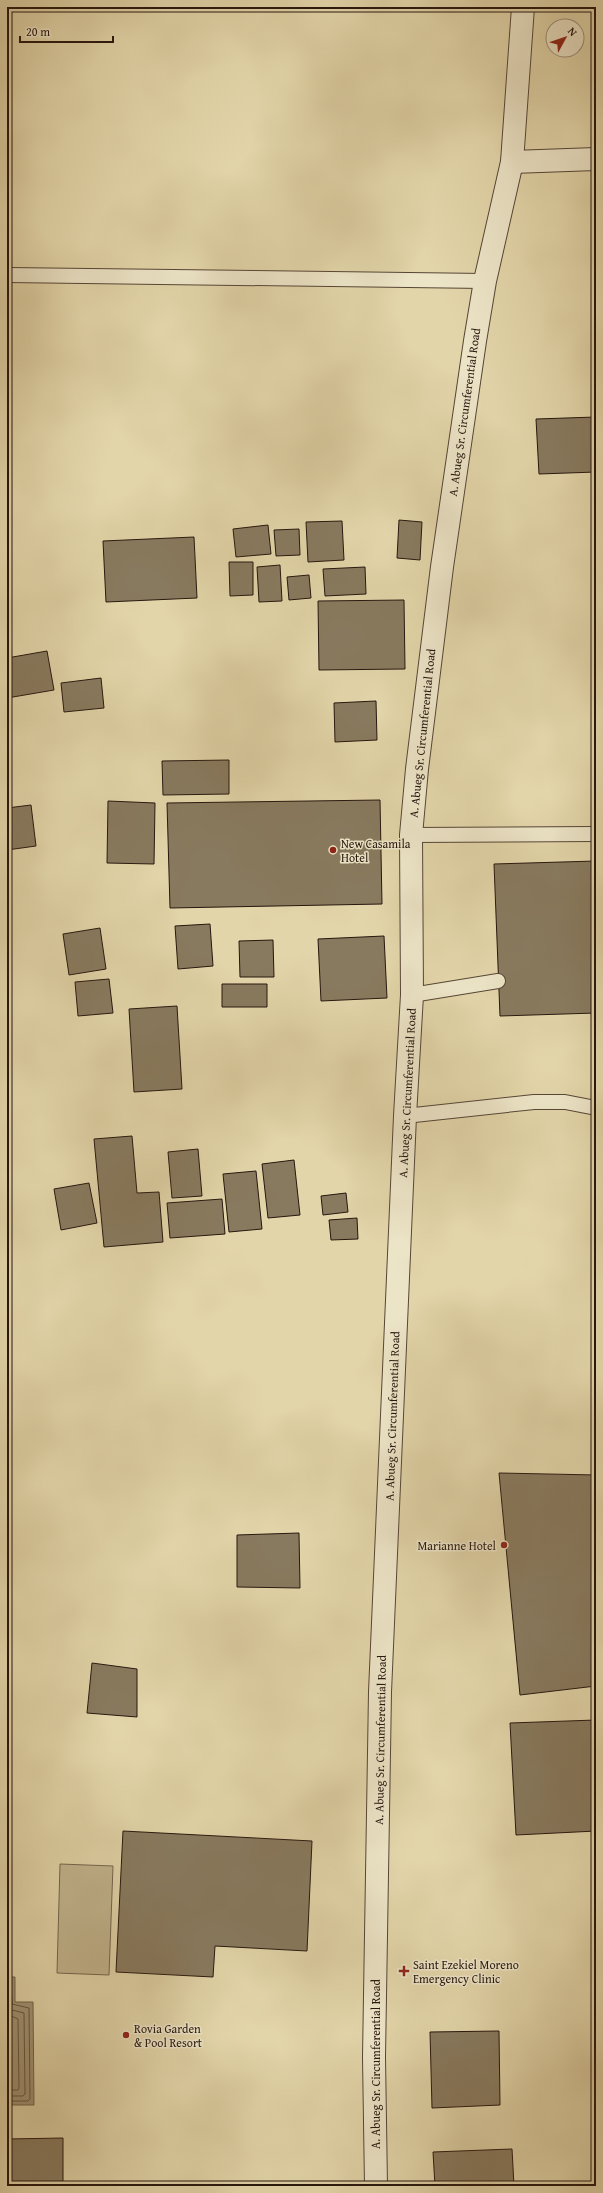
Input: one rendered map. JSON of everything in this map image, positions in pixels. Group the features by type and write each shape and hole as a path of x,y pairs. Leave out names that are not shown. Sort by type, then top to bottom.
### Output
{"street":[{"name":"A. Abueg Sr. Circumferential Road","path":"376,2186 374,2057 380,1692 405,1116 412,995 411,835 417,769 442,567 485,281 512,162 523,7"},
{"path":"512,162 596,159"}],"lane":[{"path":"7,276 485,281"},
{"path":"411,835 596,834"},
{"path":"412,995 498,981"},
{"path":"405,1116 534,1102 565,1102 596,1108"}],"shaded area":[{"path":"60,1864 113,1866 109,1975 57,1973"}],"water":[{"path":"7,1977 15,1977 15,2002 33,2002 34,2105 7,2105"}],"building":[{"path":"596,417 596,472 539,474 536,419"},
{"path":"399,520 422,522 420,560 397,558"},
{"path":"342,521 344,560 308,562 306,522"},
{"path":"268,525 271,554 236,557 233,529"},
{"path":"299,529 300,555 276,556 274,530"},
{"path":"194,537 197,598 106,602 103,541"},
{"path":"229,562 253,562 253,595 230,596"},
{"path":"280,565 282,601 259,602 257,567"},
{"path":"365,567 366,594 325,596 323,569"},
{"path":"309,575 311,598 289,600 287,577"},
{"path":"404,600 405,669 319,670 318,601"},
{"path":"47,651 54,690 7,698 7,658"},
{"path":"101,678 104,708 64,712 61,683"},
{"path":"376,701 377,740 335,742 334,703"},
{"path":"229,760 229,794 163,795 162,761"},
{"path":"380,800 382,904 170,908 167,803"},
{"path":"108,801 155,803 154,864 107,863"},
{"path":"31,805 36,846 7,850 7,808"},
{"path":"596,861 596,1013 500,1016 494,864"},
{"path":"210,924 213,966 178,969 175,926"},
{"path":"100,928 106,969 69,975 63,934"},
{"path":"384,936 387,998 321,1001 318,939"},
{"path":"273,940 274,977 240,977 239,941"},
{"path":"109,979 113,1013 78,1016 75,982"},
{"path":"222,984 267,984 267,1007 222,1007"},
{"path":"177,1006 182,1089 134,1092 129,1009"},
{"path":"132,1136 137,1193 159,1192 163,1242 104,1247 94,1139"},
{"path":"198,1149 202,1196 172,1198 168,1152"},
{"path":"294,1160 300,1215 268,1218 262,1164"},
{"path":"256,1171 262,1229 229,1232 223,1174"},
{"path":"89,1183 97,1223 61,1230 54,1189"},
{"path":"346,1193 348,1212 323,1215 321,1196"},
{"path":"222,1199 225,1234 170,1238 167,1203"},
{"path":"357,1218 358,1239 331,1240 329,1220"},
{"path":"499,1473 596,1475 596,1686 520,1695"},
{"path":"299,1533 300,1588 237,1587 237,1535"},
{"path":"92,1663 137,1669 137,1717 87,1713"},
{"path":"596,1720 596,1831 516,1835 510,1723"},
{"path":"123,1831 312,1841 307,1951 215,1946 213,1977 116,1972"},
{"path":"499,2031 500,2105 432,2108 430,2032"},
{"path":"63,2138 63,2186 7,2186 7,2139"},
{"path":"512,2149 514,2186 435,2186 433,2152"}],"place":[{"name":"New Casamila Hotel","path":"333,850"},
{"name":"Marianne Hotel","path":"504,1545"},
{"name":"Saint Ezekiel Moreno Emergency Clinic","path":"404,1971"},
{"name":"Rovia Garden & Pool Resort","path":"126,2035"}]}
